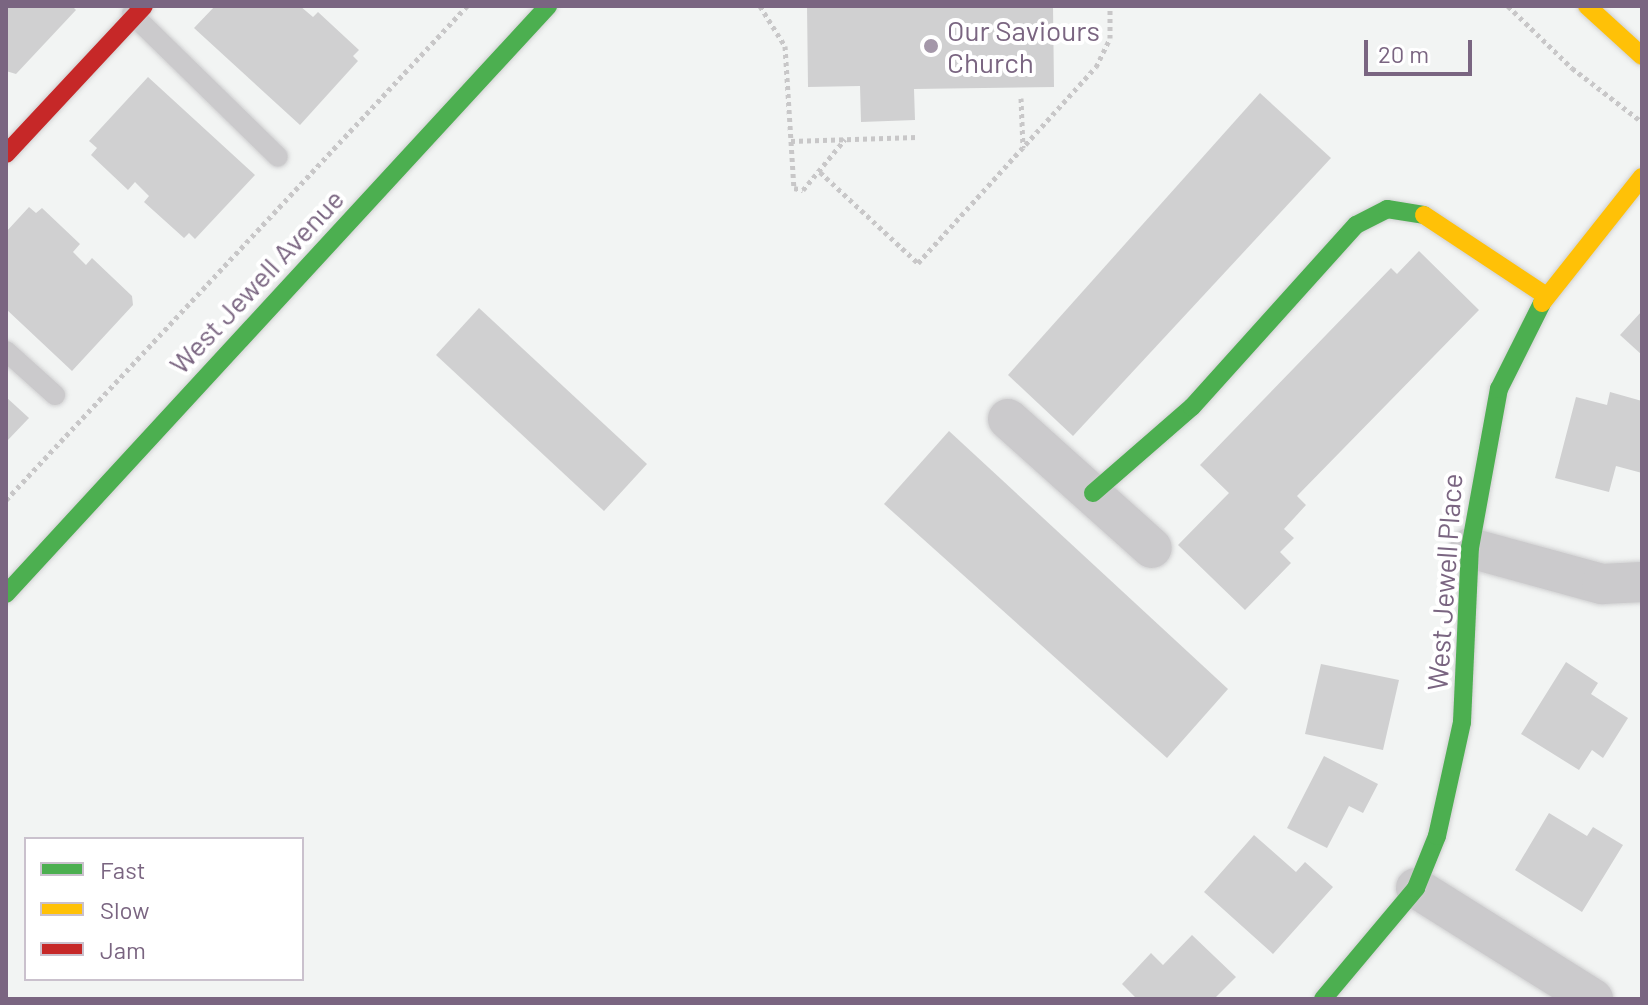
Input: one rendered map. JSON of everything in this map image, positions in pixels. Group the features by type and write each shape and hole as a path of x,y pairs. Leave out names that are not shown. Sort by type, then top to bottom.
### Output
{"street":[{"name":"West Jewell Avenue","path":"6,594 548,6"},
{"path":"1587,6 1642,56"},
{"path":"6,154 134,9"},
{"name":"West Jewell Place","path":"1323,999 1416,888 1437,836 1462,722 1470,548 1499,389 1545,295 1642,177"},
{"path":"1093,493 1192,407 1356,225 1387,209 1419,212 1450,228 1545,295"},
{"path":"1008,419 1152,548"},
{"path":"1470,548 1602,584 1642,582"},
{"path":"1416,888 1593,999"}],"lane":[{"path":"134,9 278,157"},
{"path":"6,351 55,395"}],"path":[{"path":"6,500 467,6"},
{"path":"760,6 785,46 794,188 803,190 845,139"},
{"path":"820,172 918,263 1096,67 1110,38 1110,6"},
{"path":"1508,6 1572,68 1642,122"},
{"path":"1021,98 1023,149"},
{"path":"791,141 917,137"}],"building":[{"path":"6,6 72,6 76,10 16,74 6,71"},
{"path":"215,6 300,6 313,17 318,12 359,50 353,56 358,61 300,125 194,28"},
{"name":"Our Saviours Church","path":"807,6 1053,6 1054,87 914,89 915,120 861,122 860,86 808,87"},
{"path":"148,77 255,175 195,239 189,233 184,238 144,202 149,196 135,182 128,190 91,155 97,148 89,141"},
{"path":"1260,93 1331,158 1073,436 1008,375"},
{"path":"29,207 36,213 42,208 80,244 73,252 86,265 92,258 132,296 133,305 72,371 6,309 6,232"},
{"path":"1419,251 1479,310 1297,496 1306,505 1284,529 1294,538 1280,552 1291,563 1245,610 1178,545 1229,493 1200,465 1391,268 1397,274"},
{"path":"479,308 647,464 604,511 436,355"},
{"path":"1642,311 1642,355 1620,335"},
{"path":"1610,392 1642,401 1642,473 1616,466 1609,492 1555,478 1576,397 1607,405"},
{"path":"6,397 29,418 6,442"},
{"path":"949,431 1228,689 1167,758 884,504"},
{"path":"1566,662 1598,683 1591,694 1628,718 1603,758 1592,750 1579,770 1521,734"},
{"path":"1321,664 1399,680 1383,750 1305,734"},
{"path":"1324,756 1378,784 1363,813 1349,806 1327,848 1287,828"},
{"path":"1549,813 1587,836 1593,827 1623,845 1582,912 1515,870"},
{"path":"1254,835 1296,872 1305,862 1333,887 1273,954 1204,892"},
{"path":"1192,935 1236,977 1214,999 1137,999 1122,984 1151,953 1163,965"}],"traffic: fast":[{"path":"6,594 548,6"},
{"path":"1093,493 1192,407 1356,225 1387,209 1424,215"},
{"path":"1323,999 1416,888 1437,836 1462,722 1470,548 1499,389 1542,303"}],"traffic: slow":[{"path":"1587,6 1642,56"},
{"path":"1542,303 1642,177"},
{"path":"1424,215 1545,295"}],"traffic: jam":[{"path":"6,154 144,6"}],"place":[{"name":"Our Saviours Church","path":"931,46"}]}
